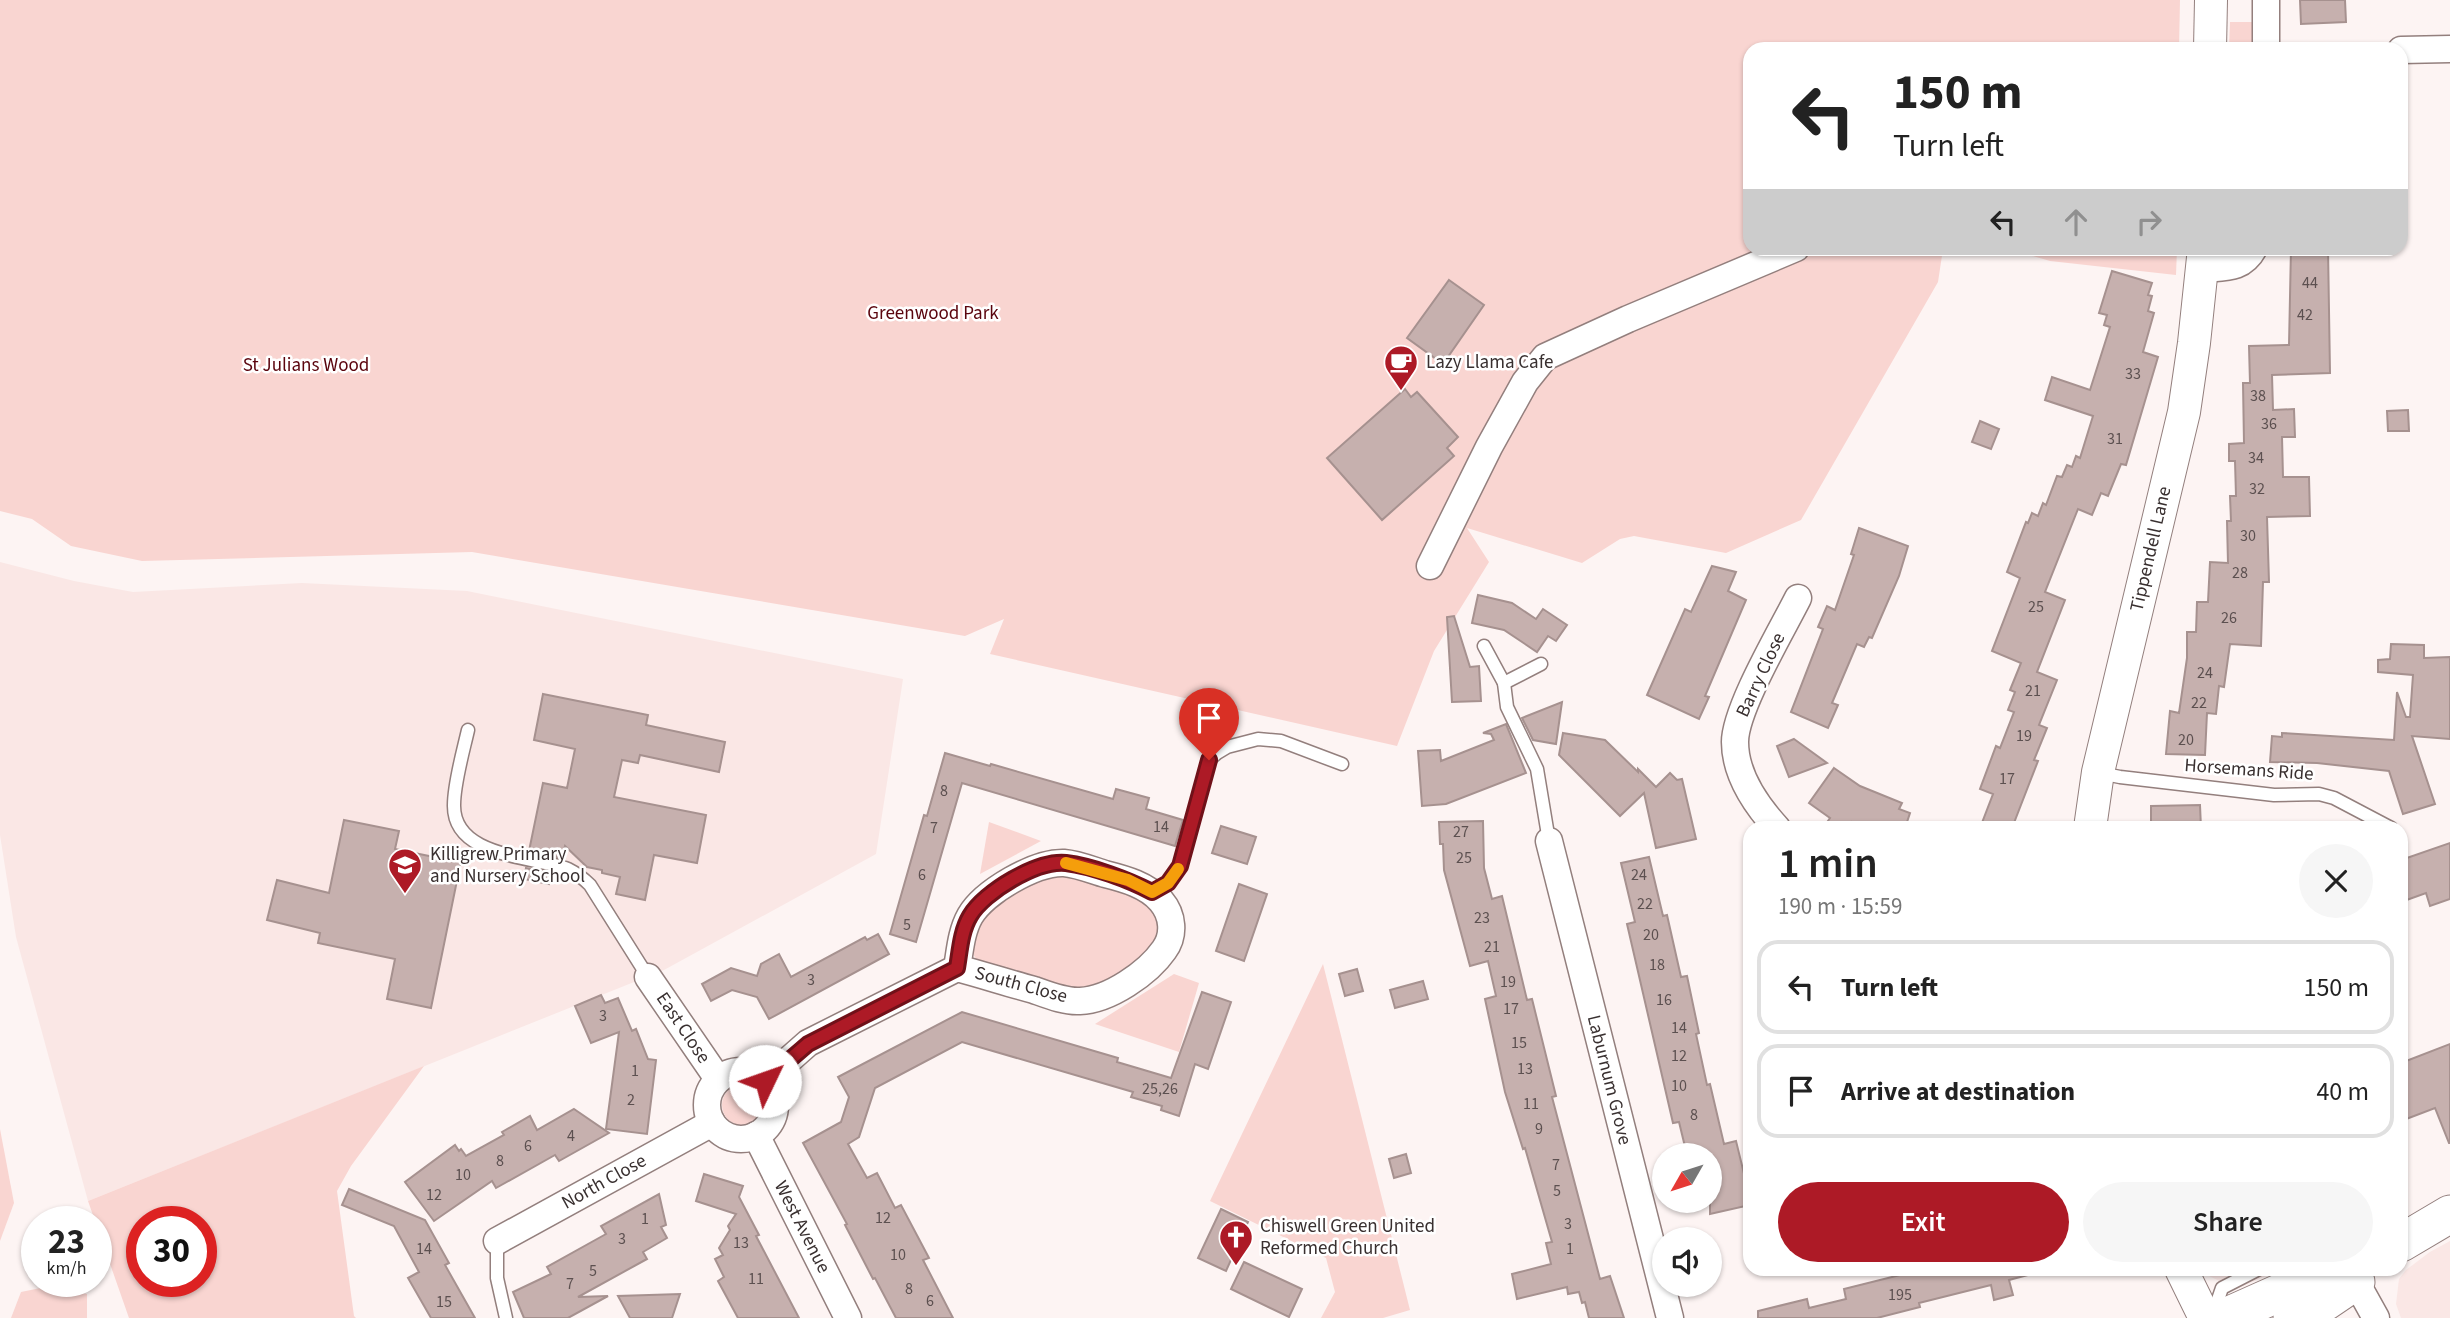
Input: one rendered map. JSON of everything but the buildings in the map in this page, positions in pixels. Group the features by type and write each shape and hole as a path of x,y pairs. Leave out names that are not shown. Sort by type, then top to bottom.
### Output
{"main road":[{"path":"2408,1240 2450,1214"},
{"path":"2223,1318 2279,1293 2324,1278 2350,1276"},
{"path":"2292,1318 2325,1302 2362,1276"}],"street":[{"path":"2210,42 2211,0"},
{"path":"2266,0 2266,42"},
{"path":"2408,50 2450,49"},
{"path":"1430,566 1495,436 1525,382 1545,357 1777,256"},
{"name":"Tippendell Lane","path":"2091,821 2098,772 2184,412 2203,259 2239,264 2250,256"},
{"name":"Barry Close","path":"1770,821 1749,790 1735,742 1739,722 1749,697 1798,598"},
{"name":"Laburnum Grove","path":"1549,841 1670,1318"},
{"name":"South Close","path":"765,1081 808,1044 957,968 1062,999 1080,1001 1095,998 1146,971 1169,943 1172,932 1169,916 1163,903 1152,892 1128,880 1066,863 1051,864 1035,869 983,899 970,916 963,932 957,968"},
{"name":"East Close","path":"648,977 718,1079"},
{"path":"737,1071 747,1072 765,1081 774,1099 774,1110 765,1129 756,1135 737,1138 727,1136 712,1123 708,1114 708,1095 718,1079 737,1071"},
{"name":"North Close","path":"497,1241 712,1123"},
{"name":"West Avenue","path":"756,1135 848,1318"},
{"path":"2185,1276 2205,1318"},
{"path":"2363,1276 2376,1318"}],"lane":[{"path":"1484,646 1504,683 1507,706 1537,769 1549,841"},
{"path":"1504,683 1541,664"},
{"path":"468,730 453,806 459,825 472,839 490,851 565,868 580,876 590,885 648,977"},
{"path":"1152,892 1168,883 1180,866 1209,760 1217,753 1258,739 1280,741 1342,764"},
{"name":"Horsemans Ride","path":"2098,772 2120,777 2274,795 2319,793 2378,821"},
{"path":"497,1241 497,1278 506,1318"},
{"path":"2211,1318 2222,1287 2245,1276"}],"shaded area":[{"name":"Killigrew Primary and Nursery School","path":"0,562 74,581 133,592 302,583 467,591 903,679 876,854 664,970 88,1201 16,937 0,835"},
{"path":"2450,1241 2450,1318 2401,1318 2396,1304 2399,1279 2401,1276 2408,1276 2408,1268"},
{"path":"2209,1276 2266,1276 2236,1289"}],"green space":[{"name":"Greenwood Park","path":"0,0 2180,0 2179,42 1743,42 1743,256 1942,256 1938,282 1801,520 1726,553 1634,536 1620,539 1582,563 1467,528 1489,562 1434,651 1397,746 990,654 1004,619 965,636 472,552 142,561 71,546 32,519 0,511"},
{"path":"2230,22 2255,22 2254,42 2229,42"},
{"path":"2032,256 2177,256 2176,275 2050,261"},
{"path":"989,822 1041,841 980,874"},
{"path":"1073,872 1124,887 1147,904 1158,922 1159,932 1155,943 1136,965 1113,981 1076,991 977,961 971,950 977,922 1022,883"},
{"path":"1323,964 1410,1310 1383,1318 1321,1318 1335,1292 1326,1258 1210,1201"},
{"path":"1174,974 1199,983 1179,1052 1095,1024"},
{"path":"424,1066 351,1166 337,1191 356,1318 129,1318 112,1269 112,1206 90,1206 88,1201"},
{"path":"742,1085 750,1086 756,1091 761,1097 761,1113 756,1119 750,1124 742,1125 734,1124 728,1119 723,1113 722,1105 723,1097 728,1091 734,1086"},
{"path":"0,1129 14,1203 0,1241"},
{"path":"21,1292 21,1297 87,1297 87,1318 11,1318"}],"slow traffic":[{"path":"1066,863 1128,880 1152,892 1168,883 1178,869"}],"place":[{"name":"Lazy Llama Cafe","path":"1401,392"},
{"name":"Killigrew Primary and Nursery School","path":"405,895"},
{"name":"Chiswell Green United Reformed Church","path":"1236,1267"}],"route":[{"path":"765,1081 808,1044 957,968 963,932 970,916 983,899 1035,869 1066,863 1128,880 1152,892 1168,883 1180,866 1209,760"}],"park label":[{"name":"St Julians Wood","path":"306,365"}]}
